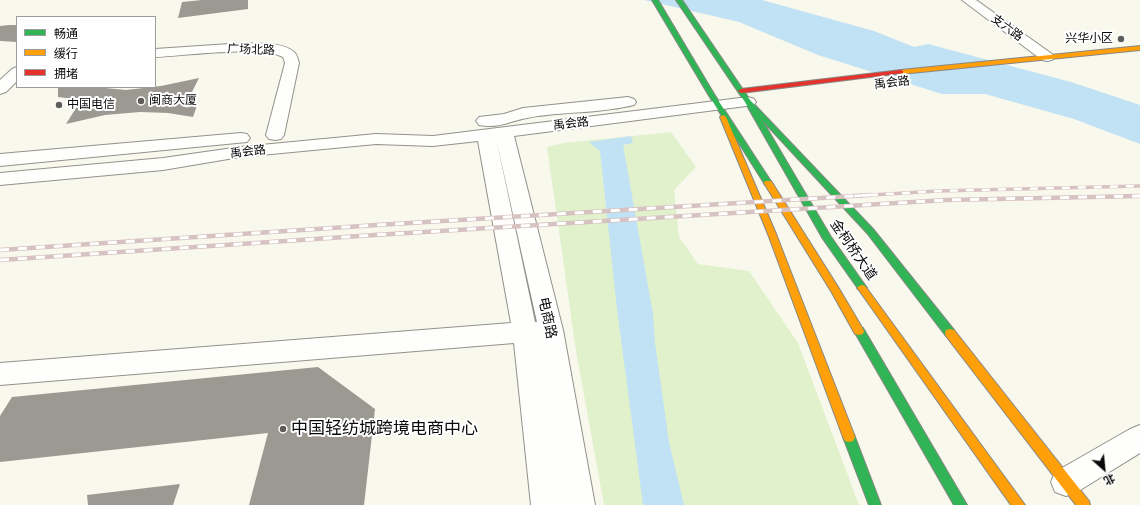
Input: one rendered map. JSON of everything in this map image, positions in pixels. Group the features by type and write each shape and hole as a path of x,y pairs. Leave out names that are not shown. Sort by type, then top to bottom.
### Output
{"street":[{"path":"655,0 714,100 835,289 961,505"},
{"name":"金柯桥大道","path":"679,0 751,98 827,239 1019,505"},
{"name":"支六路","path":"968,0 1047,57"},
{"name":"广场北路","path":"156,54 230,48 265,48 280,50 288,56 292,63 275,135"},
{"name":"禹会路","path":"0,160 317,130 339,133 507,119 523,113 751,98 866,75 1140,48"},
{"path":"932,78 1140,55"},
{"path":"0,89 13,67"},
{"path":"751,98 870,231 1084,505"},
{"path":"714,100 772,234 875,505"},
{"name":"禹会路","path":"0,179 163,164 240,152 376,139 433,141 495,134 714,100"},
{"name":"电商路","path":"495,134 551,330 579,505"},
{"name":"电商路","path":"495,134 525,331 547,505"},
{"path":"0,374 551,330"},
{"path":"1066,482 1140,438"}],"green space":[{"path":"671,132 696,167 674,190 679,237 698,264 749,271 798,343 859,505 604,505 576,351 547,147 564,143"}],"water":[{"path":"644,0 762,0 874,31 914,47 928,44 1071,82 1140,105 1140,144 1074,119 985,94 942,94 818,55 739,22"},
{"path":"631,136 633,143 623,145 653,314 655,343 669,442 684,505 643,505 617,309 600,151 589,142"}],"building":[{"path":"202,0 248,0 248,9 178,18 182,2"},
{"path":"16,25 16,42 0,41 0,26"},
{"name":"闽商大厦","path":"199,78 187,102 198,103 193,117 168,113 140,112 105,115 66,124 81,100 58,97 58,88 105,88 126,90 156,88 156,87"},
{"path":"318,367 375,409 364,505 249,505 268,433 0,462 0,416 12,397"},
{"path":"180,484 173,505 88,505 87,495"}],"railway":[{"path":"854,196 938,191 1140,186"},
{"path":"0,250 870,195"},
{"path":"0,260 375,235 946,200 1140,196 1134,196"}],"traffic: fast":[{"path":"655,0 711,94 768,183"},
{"path":"679,0 748,102 827,239 862,288"},
{"path":"749,102 870,231 950,333"},
{"path":"859,331 961,505"},
{"path":"849,437 875,505"}],"traffic: slow":[{"path":"901,72 1140,48"},
{"path":"723,117 772,234 849,437"},
{"path":"768,183 835,289 859,331"},
{"path":"862,288 1019,505"},
{"path":"950,333 1084,505"}],"traffic: jam":[{"path":"741,91 901,72"}],"place":[{"name":"兴华小区","path":"1121,39"},
{"name":"闽商大厦","path":"141,101"},
{"name":"中国电信","path":"59,105"},
{"name":"中国轻纺城跨境电商中心","path":"283,429"}]}
